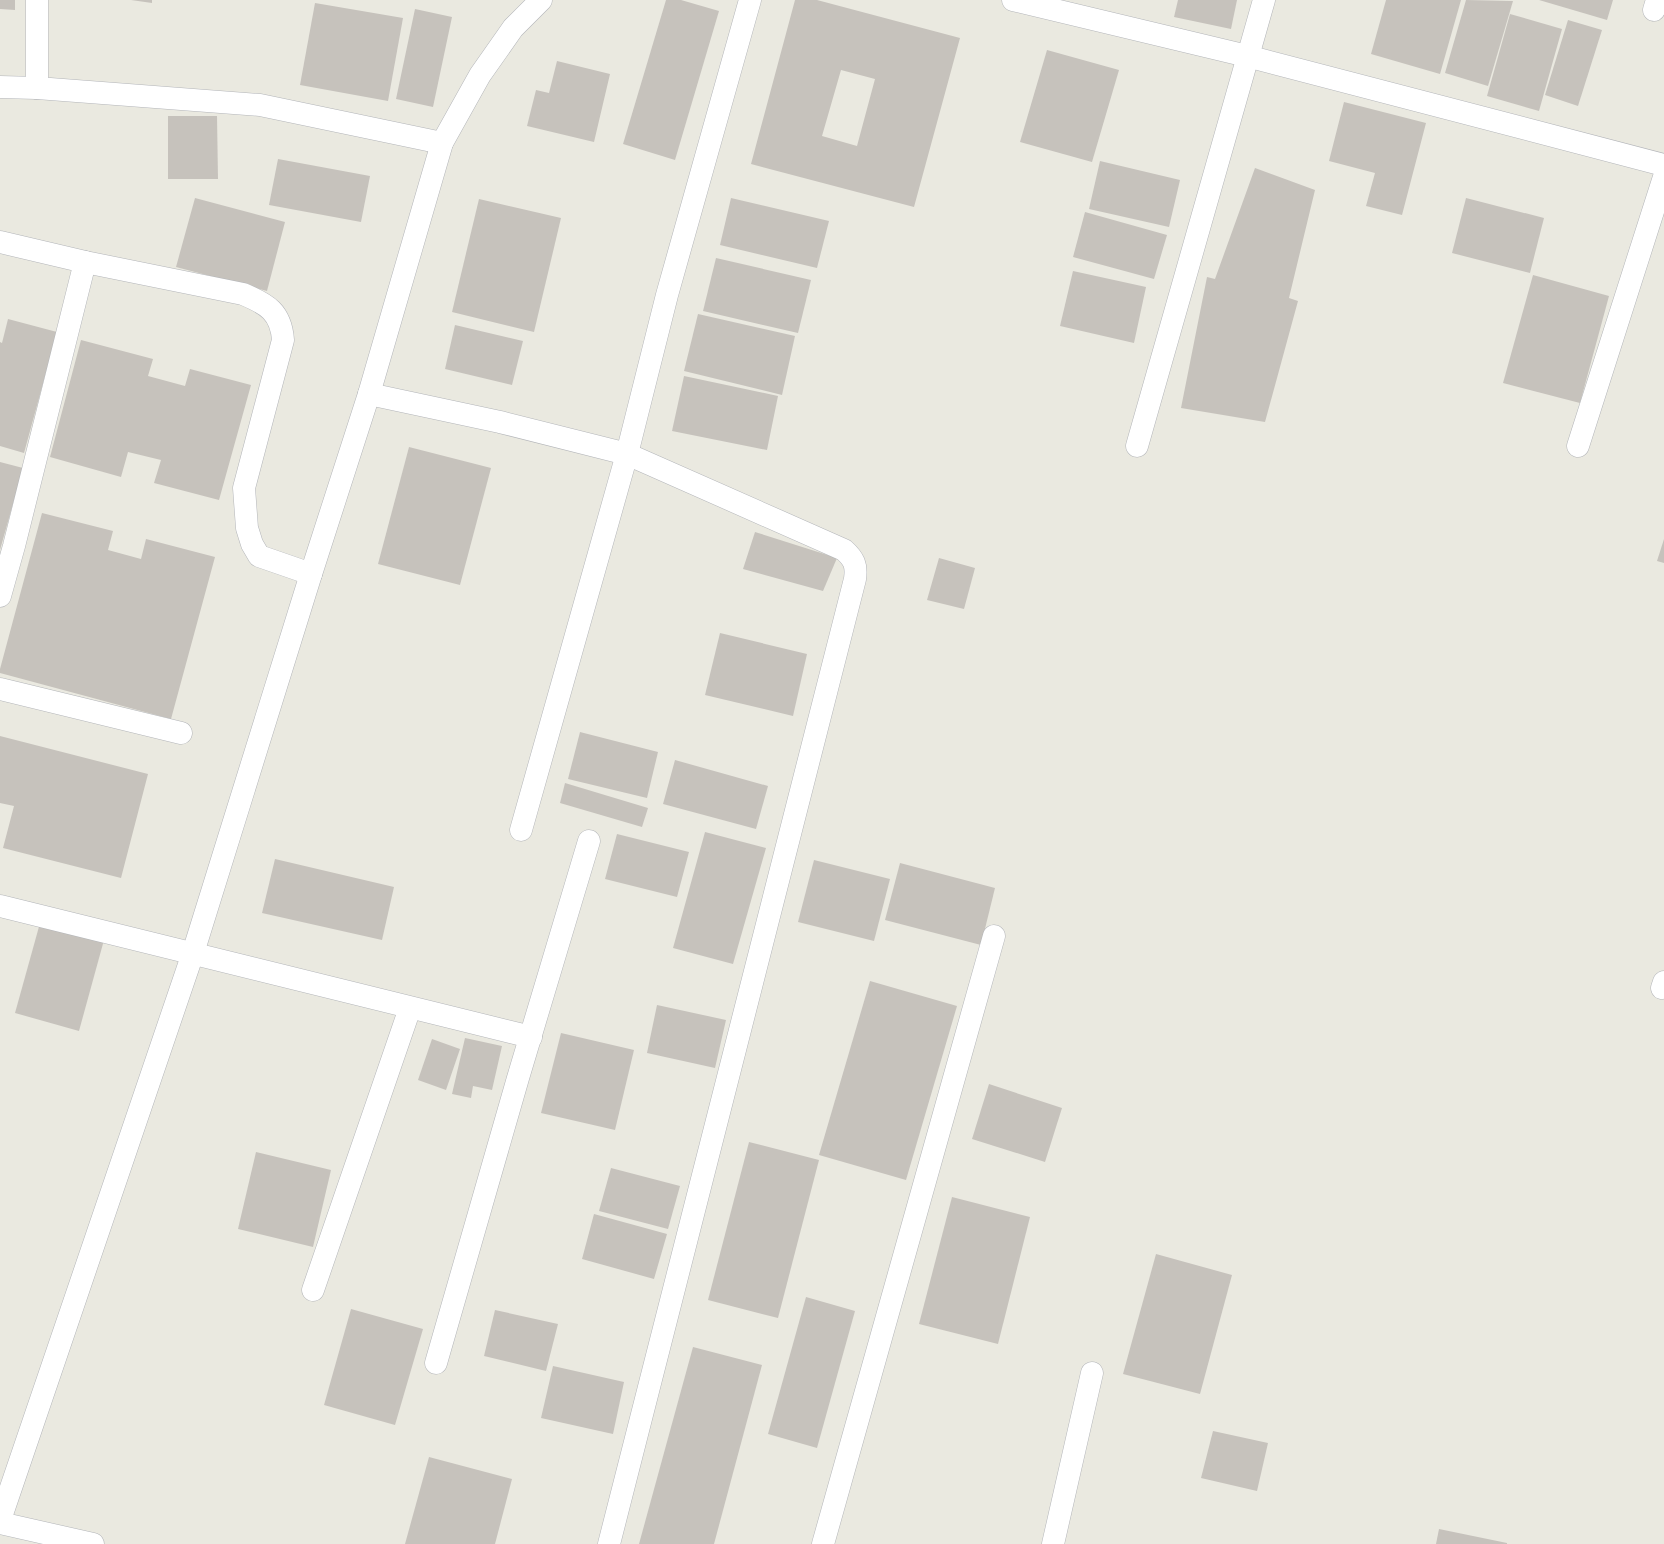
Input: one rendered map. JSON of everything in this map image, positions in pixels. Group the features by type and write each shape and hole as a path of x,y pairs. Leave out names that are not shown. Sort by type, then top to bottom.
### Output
{"street":[{"path":"36,88 37,0"},
{"path":"0,1520 193,953 311,574 369,394 442,143 480,75 513,28 541,0"},
{"path":"521,830 627,454 668,295 750,0"},
{"path":"1013,0 1247,56 1664,165"},
{"path":"1137,446 1264,0"},
{"path":"0,87 36,88 260,105 442,143"},
{"path":"1578,446 1664,177"},
{"path":"0,242 85,262 243,294 260,301 274,313 282,333 283,340 244,488 247,528 252,544 260,556 311,574"},
{"path":"0,596 18,531 85,262"},
{"path":"369,394 500,422 627,454 844,550 855,562 856,570 609,1544"},
{"path":"0,689 181,733"},
{"path":"436,1363 589,841"},
{"path":"0,906 531,1037"},
{"path":"823,1544 994,936"},
{"path":"313,1290 410,1008"},
{"path":"1053,1544 1092,1373"},
{"path":"0,1523 93,1544"}],"building":[{"path":"0,0 15,0 15,10 0,9"},
{"path":"131,0 152,0 152,3"},
{"path":"666,0 681,0 719,11 675,160 623,144"},
{"path":"795,0 817,0 960,38 914,207 751,164","holes":["841,70 875,79 857,146 822,136"]},
{"path":"1178,0 1237,0 1231,29 1174,17"},
{"path":"1386,0 1461,0 1440,74 1371,54"},
{"path":"1466,0 1513,1 1488,86 1445,73"},
{"path":"1539,0 1613,0 1607,20"},
{"path":"315,3 403,18 388,101 300,85"},
{"path":"415,9 452,17 433,107 396,99"},
{"path":"1510,14 1562,29 1539,111 1487,96"},
{"path":"1568,20 1602,30 1578,106 1545,95"},
{"path":"1047,50 1119,70 1092,162 1020,142"},
{"path":"557,61 610,74 594,142 527,126 536,90 549,93"},
{"path":"1344,102 1426,123 1402,215 1366,206 1375,173 1329,161"},
{"path":"168,116 217,116 218,179 168,179"},
{"path":"278,159 370,176 361,222 269,205"},
{"path":"1100,161 1180,180 1169,227 1089,209"},
{"path":"1255,168 1315,190 1289,298 1298,301 1265,422 1181,408 1207,277 1215,279"},
{"path":"195,198 285,222 267,291 176,267"},
{"path":"731,198 829,221 817,268 720,245"},
{"path":"1466,198 1544,218 1530,273 1452,253"},
{"path":"479,199 561,218 534,332 452,312"},
{"path":"1085,212 1167,235 1154,279 1073,257"},
{"path":"716,258 811,280 798,333 703,311"},
{"path":"1073,271 1146,287 1134,343 1060,326"},
{"path":"1533,275 1609,296 1580,403 1503,383"},
{"path":"698,314 795,336 782,395 684,371"},
{"path":"8,319 57,332 24,453 0,446 0,342 2,343"},
{"path":"455,325 523,341 512,385 445,369"},
{"path":"81,340 153,359 148,376 185,386 190,369 251,385 219,500 154,483 161,460 128,452 121,477 50,457"},
{"path":"684,376 778,396 767,450 672,431"},
{"path":"409,447 491,468 460,585 378,564"},
{"path":"0,462 23,468 0,550"},
{"path":"42,513 113,531 108,550 141,559 146,539 215,557 171,719 0,673"},
{"path":"755,532 837,558 823,591 743,569"},
{"path":"1664,539 1664,563 1657,561"},
{"path":"939,558 975,568 964,609 927,600"},
{"path":"720,633 807,654 793,716 705,695"},
{"path":"580,732 658,752 647,798 568,779"},
{"path":"0,736 148,774 121,878 3,848 14,806 0,803"},
{"path":"675,760 768,786 756,829 663,804"},
{"path":"565,783 648,808 642,827 560,803"},
{"path":"705,832 766,848 733,964 673,948"},
{"path":"617,834 689,852 677,897 605,879"},
{"path":"275,859 394,887 382,940 262,913"},
{"path":"814,860 890,879 874,941 798,922"},
{"path":"900,863 995,888 981,945 885,920"},
{"path":"40,923 104,940 79,1031 15,1013"},
{"path":"870,981 957,1006 906,1180 819,1155"},
{"path":"657,1005 726,1020 715,1068 647,1053"},
{"path":"561,1033 634,1050 615,1130 541,1113"},
{"path":"465,1038 502,1046 492,1090 473,1086 471,1098 452,1094"},
{"path":"432,1039 460,1049 446,1090 418,1080"},
{"path":"989,1084 1062,1108 1045,1162 972,1139"},
{"path":"749,1142 819,1160 778,1318 708,1300"},
{"path":"256,1152 331,1170 313,1247 238,1229"},
{"path":"611,1168 680,1186 668,1229 599,1211"},
{"path":"952,1197 1030,1217 998,1344 919,1324"},
{"path":"594,1214 667,1234 654,1279 582,1259"},
{"path":"1156,1254 1232,1275 1200,1394 1123,1374"},
{"path":"806,1297 855,1311 817,1448 768,1434"},
{"path":"351,1309 423,1329 395,1425 324,1405"},
{"path":"495,1310 558,1324 546,1371 484,1356"},
{"path":"693,1347 762,1365 714,1544 639,1544"},
{"path":"553,1366 624,1382 613,1434 541,1418"},
{"path":"1213,1431 1268,1443 1257,1491 1201,1478"},
{"path":"429,1457 512,1479 495,1544 405,1544"},
{"path":"1439,1529 1507,1543 1507,1544 1436,1544"}]}
